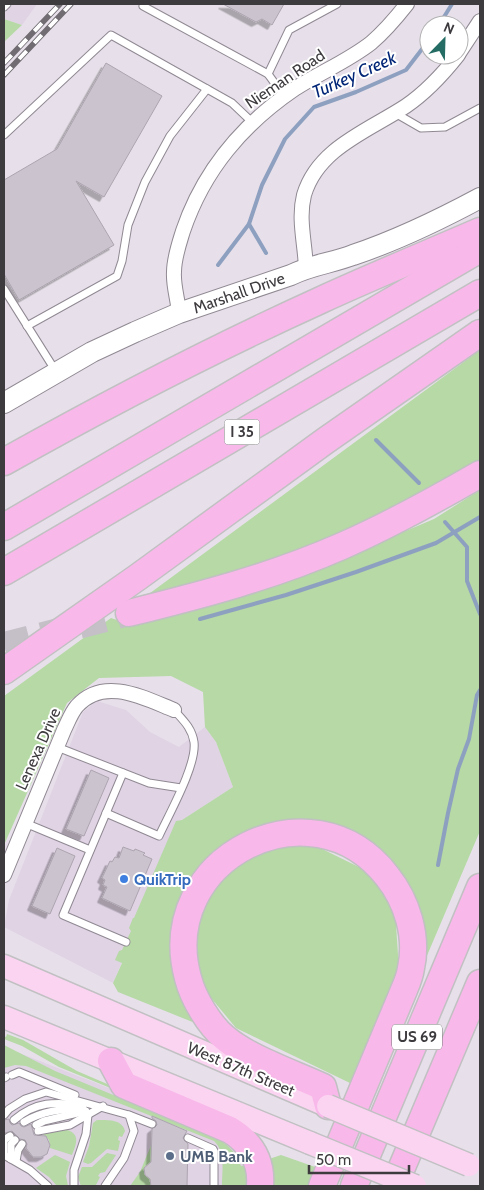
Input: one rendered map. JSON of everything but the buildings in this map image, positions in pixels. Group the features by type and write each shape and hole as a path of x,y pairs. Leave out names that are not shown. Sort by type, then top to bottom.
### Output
{"highway":[{"path":"4,462 68,426 206,355 320,300 480,230"},
{"name":"I 35","path":"4,527 480,249"},
{"name":"I 35","path":"4,572 480,293"},
{"path":"4,671 138,577 325,441 480,333"},
{"path":"129,614 200,596 307,560 394,522 480,474"},
{"path":"322,1186 404,990 411,968 413,950 411,930 402,898 383,871 357,848 341,840 320,835 286,833 252,841 222,861 210,874 197,895 184,934 186,971 190,987 197,1002 224,1037 240,1049 323,1086 328,1106"},
{"name":"US 69","path":"354,1186 480,887"},
{"name":"US 69","path":"394,1186 480,983"},
{"path":"111,1061 124,1085 240,1136 247,1143 257,1160 260,1186"}],"main road":[{"name":"West 87th Street","path":"4,966 328,1106 475,1167"},
{"path":"4,1017 415,1186"}],"street":[{"name":"Nieman Road","path":"179,313 174,272 178,246 188,217 205,182 228,148 252,122 284,96 371,42 390,25 407,4"},
{"path":"469,38 480,21"},
{"path":"306,268 301,215 304,194 322,161 334,150 407,105 436,81 449,65"},
{"name":"Marshall Drive","path":"4,403 92,352 179,313 291,275 306,268 351,256 398,239 433,224 480,198"},
{"name":"Lenexa Drive","path":"4,875 57,747 76,708 86,698 110,691 129,692 174,710"}],"lane":[{"path":"4,7 7,4"},
{"path":"144,4 143,6 268,74 284,96"},
{"path":"268,74 289,30 338,4"},
{"path":"4,135 112,35 232,103 252,122"},
{"path":"27,326 117,276 122,261 128,225 145,182 170,136 207,89"},
{"path":"394,113 421,128 445,127 480,108"},
{"path":"4,289 56,373"},
{"path":"106,813 160,836 194,754 194,742 187,723 174,710"},
{"path":"57,747 149,783 181,788"},
{"path":"123,773 63,915 126,942"},
{"path":"25,823 90,850"},
{"path":"7,1077 19,1072 152,1124"},
{"path":"4,1115 8,1110 25,1099 46,1092 103,1106"},
{"path":"14,1120 20,1114 38,1105 57,1102 103,1106"},
{"path":"103,1106 70,1125 37,1128 44,1121 103,1106"},
{"path":"24,1122 32,1117 51,1111 103,1106"},
{"path":"74,1186 74,1170 86,1134 88,1115"},
{"path":"105,1186 124,1158 134,1131 130,1115"},
{"path":"188,1138 210,1147 214,1152 214,1186"},
{"path":"9,1158 18,1150 15,1140 4,1140 9,1158 30,1170 48,1186"}],"shaded area":[{"path":"4,4 37,4 22,25 4,19"},
{"path":"97,701 126,710 150,732 179,747 205,727 216,742 233,787 182,820 113,983 4,927 9,900 83,712"},
{"path":"4,1047 223,1134 248,1166 240,1186 4,1186"}],"green space":[{"path":"4,19 22,25 4,42"},
{"path":"480,350 480,465 338,539 142,599"},
{"path":"480,490 480,831 423,965 417,920 345,833 235,844 205,862 183,895 197,1018 195,1023 118,992 113,983 122,963 115,960 131,931 129,928 133,918 176,821 182,820 233,787 216,742 205,727 203,692 171,676 99,678 67,703 4,845 4,696 111,618 132,625 274,587 434,519"},
{"path":"314,845 365,870 395,908 399,971 350,1083 236,1028 207,993 193,959 198,908 222,872 264,846"},
{"path":"7,1034 23,1040 77,1071 128,1093 130,1096 59,1067 22,1046 4,1039 4,1036 6,1037"},
{"path":"4,1045 55,1071 213,1136 230,1148 241,1166 249,1165 250,1186 222,1186 222,1156 218,1145 214,1141 26,1066 15,1065 4,1068"},
{"path":"97,1120 118,1122 125,1131 122,1137 119,1136 118,1151 107,1149 88,1164 83,1162 89,1146 93,1123"},
{"path":"67,1130 76,1137 76,1144 72,1155 50,1148 49,1140 43,1134"},
{"path":"152,1143 152,1163 145,1166 144,1172 151,1179 151,1186 130,1186 140,1172"},
{"path":"107,1153 116,1155 105,1172 100,1173 98,1176 100,1177 96,1185 81,1186 78,1177 82,1167 92,1167"},
{"path":"55,1155 70,1162 66,1176 68,1186 57,1186 49,1177 36,1168"},
{"path":"281,1155 318,1168 311,1186 268,1186 266,1160"}],"waterway":[{"name":"Turkey Creek","path":"445,15 452,4"},
{"name":"Turkey Creek","path":"218,265 249,224 262,185 285,139 314,107 356,92 406,70 419,53"},
{"path":"249,224 266,253"},
{"path":"376,440 419,483"},
{"path":"200,619 286,595 436,543 480,517"},
{"path":"445,522 467,547 467,581 480,614"},
{"path":"438,865 458,769 469,739 477,695 480,690"}],"tunnel":[{"path":"4,645 129,613"}],"railway":[{"path":"4,63 60,4"},
{"path":"4,75 71,4"}],"place":[{"name":"QuikTrip","path":"124,879"},
{"name":"UMB Bank","path":"170,1156"}]}
